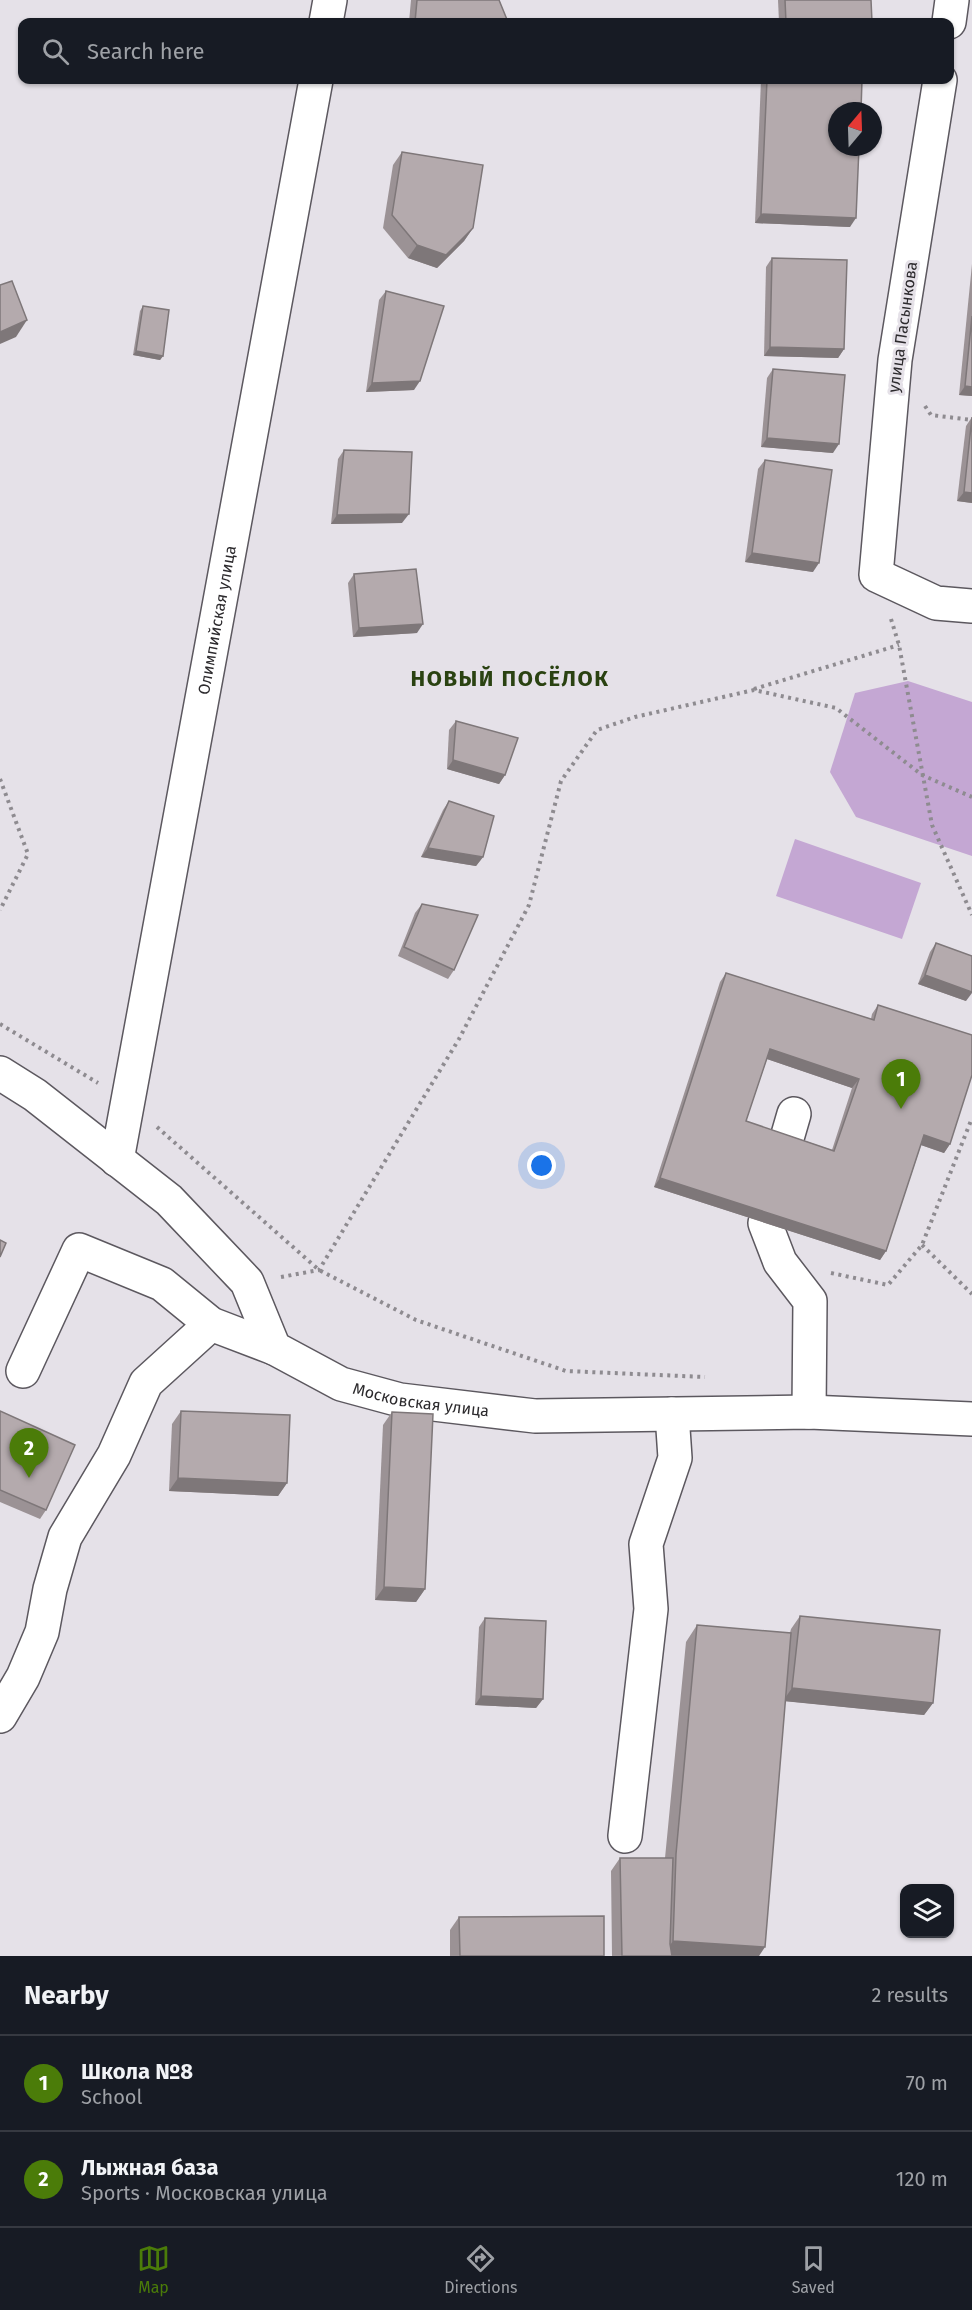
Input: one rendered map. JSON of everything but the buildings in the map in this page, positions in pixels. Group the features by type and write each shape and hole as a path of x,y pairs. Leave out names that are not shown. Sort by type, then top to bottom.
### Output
{"street":[{"path":"327,18 330,0"},
{"path":"950,18 952,0"},
{"name":"Олимпийская улица","path":"117,1160 315,84"},
{"name":"улица Пасынкова","path":"876,575 895,360 939,84"},
{"path":"876,575 936,603 972,606"},
{"path":"0,1073 35,1095 169,1200 247,1282 274,1348"},
{"path":"785,1145 794,1114"},
{"path":"765,1223 780,1262 810,1301 809,1412"},
{"name":"Московская улица","path":"23,1371 79,1250 162,1284 211,1324 274,1348 341,1384 400,1400 535,1416 809,1412 972,1419"},
{"path":"0,1716 23,1677 42,1632 50,1589 64,1537 114,1455 146,1383 211,1324"},
{"path":"625,1836 651,1609 646,1544 675,1458 672,1414"}],"path":[{"path":"876,575 899,645 932,825 972,915"},
{"path":"247,1282 319,1270 459,1039 529,905 561,782 597,730 635,717 754,690 899,645"},
{"path":"754,690 836,708 922,775 972,797"},
{"path":"0,780 28,854 0,910"},
{"path":"0,1024 128,1101 319,1270 416,1320 566,1371 717,1378"},
{"path":"780,1262 888,1285 922,1245 972,1118"},
{"path":"922,1245 972,1294"}],"shaded area":[{"path":"908,681 972,702 972,856 856,817 830,772 855,693"},
{"path":"795,839 921,883 902,939 776,896"}],"place":[{"name":"Школа №8","path":"901,1109"},
{"name":"Лыжная база","path":"29,1478"}],"district":[{"name":"НОВЫЙ ПОСЁЛОК","path":"510,678"}]}
